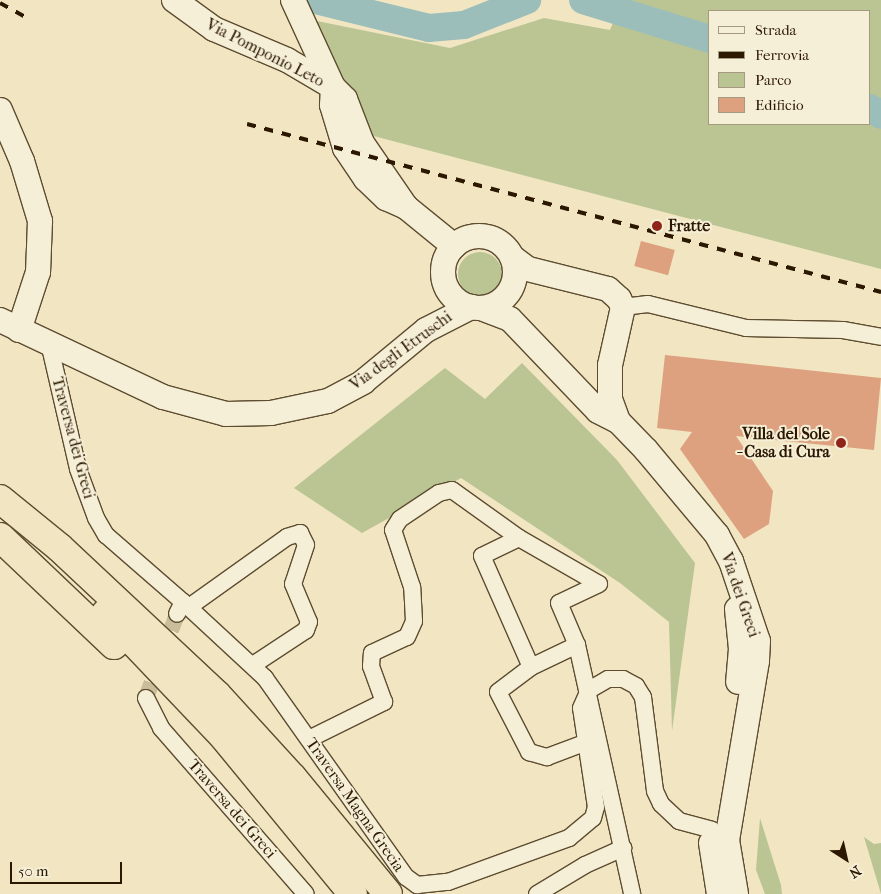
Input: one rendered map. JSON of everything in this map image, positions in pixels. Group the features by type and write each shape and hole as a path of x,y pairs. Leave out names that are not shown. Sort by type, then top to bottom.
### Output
{"highway":[{"path":"0,484 79,546 167,627 241,705 292,778"},
{"path":"0,499 60,548 166,645 292,778 388,894"},
{"path":"0,520 113,619 224,737 353,894"},
{"path":"0,537 184,712 224,737"}],"main road":[{"name":"Via Pomponio Leto","path":"174,0 214,29 287,60 333,87"},
{"path":"293,0 333,87 332,105 345,148 366,179 386,198 406,207 454,246"},
{"path":"0,110 22,160 40,221 38,272 10,325 49,343"},
{"path":"512,257 515,274 510,290 498,302 476,307 452,295 443,276 446,260 454,246 464,239 486,236 502,244 521,266 608,289 623,307"},
{"name":"Via dei Greci","path":"476,307 502,314 525,334 598,411 618,421 657,462 701,519 718,535 731,562 758,640 758,661 727,840 736,894"},
{"name":"Via degli Etruschi","path":"49,343 132,384 192,406 226,414 271,413 328,401 363,382 426,330 476,307"},
{"name":"Via dei Greci","path":"618,421 610,399 610,365 623,307"},
{"name":"Via dei Greci","path":"525,334 533,335 583,379 594,380 610,365"},
{"name":"Via dei Greci","path":"701,519 737,610 741,666 712,830 711,856 719,894"}],"street":[{"path":"623,307 648,304 746,328 876,335"},
{"name":"Traversa dei Greci","path":"49,343 78,469 96,518 106,535 183,608"},
{"path":"309,739 384,702 371,666 372,653 407,637 414,621 412,587 392,536 400,519 439,493 452,490 518,538 599,584 559,603 577,645 589,690 632,894"},
{"path":"183,608 287,537 300,533 306,545 293,584 309,622 306,630 253,665"},
{"path":"518,538 482,556 531,667"},
{"name":"Traversa Magna Grecia","path":"183,608 253,665 309,739 406,877 425,886 569,838 587,824 596,807 582,708 589,690"},
{"path":"577,645 531,667 498,692 529,752 547,757 587,742"},
{"path":"589,690 608,679 623,680 636,686 643,697 655,791 661,804 679,821 712,830"},
{"name":"Traversa dei Greci","path":"146,698 161,728 306,894"},
{"path":"537,894 585,865 623,848"}],"green space":[{"path":"622,0 881,0 881,269 362,133 317,21 450,48 544,18 610,30"},
{"path":"484,252 496,258 501,265 501,283 496,290 489,295 476,296 468,293 461,286 458,270 461,262 468,255"},
{"path":"522,363 617,460 695,563 672,731 669,622 620,583 461,478 362,533 294,488 445,368 485,399"},
{"path":"760,818 781,885 782,894 765,894 756,870"},
{"path":"864,837 874,844 881,843 881,894"}],"building":[{"name":"Fratte","path":"641,241 675,250 668,275 634,266"},
{"name":"Villa del Sole - Casa di Cura","path":"665,355 881,378 874,450 736,436 773,491 769,524 744,539 680,449 692,432 657,428"}],"waterway":[{"path":"315,0 429,28 464,25 527,0"},
{"path":"583,0 708,38"},
{"path":"871,109 881,115"}],"tunnel":[{"path":"146,698 177,614"}],"railway":[{"path":"0,3 25,17"},
{"path":"247,124 881,292"}],"place":[{"name":"Fratte","path":"657,226"},
{"name":"Villa del Sole - Casa di Cura","path":"841,443"}]}
